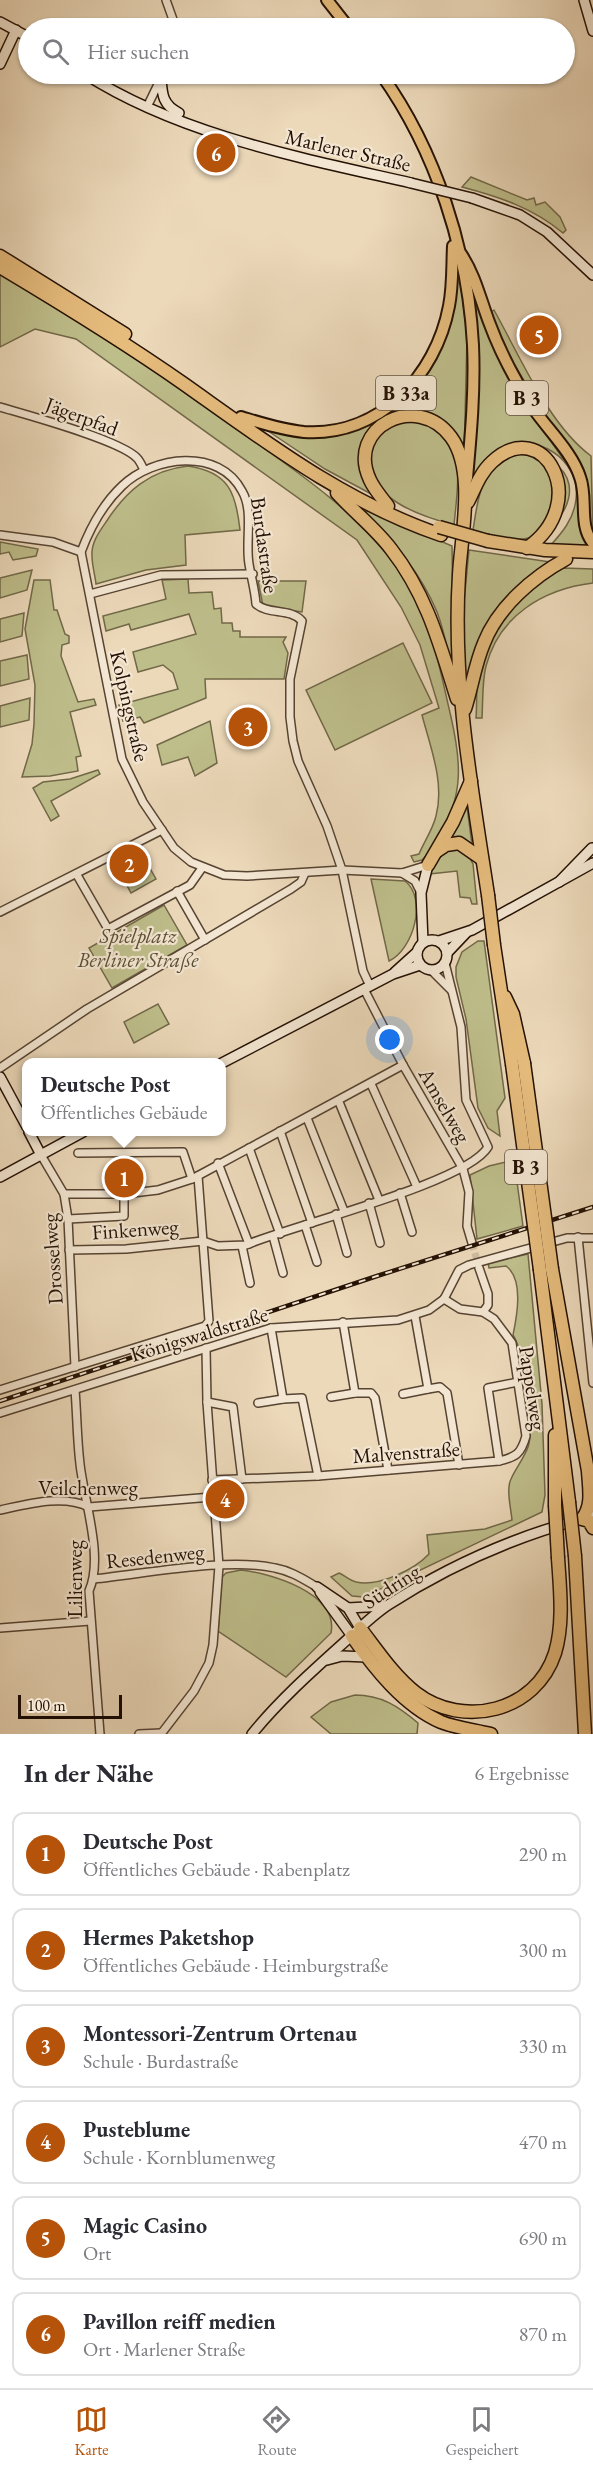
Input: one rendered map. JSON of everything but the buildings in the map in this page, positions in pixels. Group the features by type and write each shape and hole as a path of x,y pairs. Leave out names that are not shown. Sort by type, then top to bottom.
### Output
{"highway":[{"name":"B 33a","path":"0,256 94,313 241,417 330,476 440,531"},
{"name":"B 33a","path":"0,267 108,332 327,483 394,517 488,545 567,559 593,561"},
{"name":"B 3","path":"388,506 370,481 365,450 371,436 387,421 407,415 423,416 441,425 453,440 462,463 466,489 458,609 463,716 500,987 513,1014 546,1269"},
{"path":"464,511 479,478 500,456 514,450 529,449 545,452 558,460 571,478 573,497 566,519 557,531 527,548"},
{"name":"B 3","path":"327,483 390,547 419,590 438,636 463,716"},
{"name":"B 33a","path":"488,545 593,552"},
{"path":"463,716 477,663 494,624 538,576 567,559"},
{"path":"428,864 453,822 471,781"},
{"path":"436,851 446,845 459,843 482,858"},
{"path":"546,1269 554,1376 575,1556 585,1734"},
{"path":"546,1269 588,1471 591,1504 587,1517 593,1528"},
{"path":"356,1632 415,1693 444,1708 472,1713 503,1708 524,1696 537,1683 555,1654 561,1608 555,1505 554,1376"},
{"path":"588,1471 593,1486"},
{"path":"356,1632 367,1658 422,1712 442,1723 491,1734"}],"main road":[{"path":"327,0 341,18"},
{"name":"B 3","path":"387,84 425,152 453,228 459,252 473,345 466,489"},
{"name":"B 33a","path":"241,417 303,432 325,432 354,426 393,405 410,389 438,342 452,286 453,228"},
{"name":"B 3","path":"459,252 472,271 490,324 513,375 533,408 573,461 580,476 584,495 586,532 593,543"}],"street":[{"path":"166,0 172,18"},
{"path":"584,0 593,31"},
{"path":"0,22 16,30 0,64"},
{"name":"Marlener Straße","path":"104,84 147,107 266,149 472,198 520,215 547,232 593,275"},
{"path":"147,107 158,84"},
{"path":"163,84 167,107 195,119 206,129"},
{"name":"Jägerpfad","path":"0,408 38,417 121,448 137,457 144,470"},
{"name":"Burdastraße","path":"81,552 87,536 105,505 123,485 144,470 183,461 203,462 218,466 243,492 247,513 249,565 253,574 258,606 298,616 302,621 290,679 290,717 293,741 298,761 327,826 342,870 367,988"},
{"path":"0,535 53,542 81,552"},
{"name":"Kolpingstraße","path":"81,552 122,759 143,802 174,848 202,868 224,875 247,876 342,870 402,873 428,864"},
{"path":"90,594 161,575 253,574"},
{"path":"0,912 162,830"},
{"path":"557,884 593,847"},
{"path":"423,942 467,932 593,863"},
{"path":"393,974 416,953 423,942 421,893 428,864"},
{"path":"77,875 108,929 195,880 202,868"},
{"path":"0,1068 93,1006 291,889 301,882 305,873"},
{"path":"402,873 415,881 421,893"},
{"path":"177,891 205,940"},
{"path":"422,915 447,953"},
{"path":"203,1241 218,1246 246,1245 417,1187 463,1169 482,1157 488,1147 466,1100 461,1028 445,963 447,953 467,932"},
{"path":"416,953 420,965"},
{"path":"431,970 445,963"},
{"path":"226,1061 393,974 420,965 431,970 453,992"},
{"name":"Amselweg","path":"367,988 403,1065 463,1169 469,1192 467,1226 472,1244"},
{"path":"64,1194 124,1194 158,1190 195,1177 339,1102 403,1065"},
{"path":"0,1077 22,1118"},
{"path":"371,1084 417,1187"},
{"path":"339,1102 379,1200"},
{"path":"307,1118 345,1211"},
{"path":"280,1131 309,1224 317,1262"},
{"path":"32,1136 41,1155"},
{"path":"0,1177 74,1136"},
{"path":"249,1149 276,1235 283,1273"},
{"name":"Finkenweg","path":"75,1367 205,1326 209,1321 195,1177 183,1152 78,1153"},
{"name":"Drosselweg","path":"41,1155 64,1194 68,1219 75,1367"},
{"path":"218,1164 246,1245 250,1283"},
{"path":"400,1193 412,1232"},
{"path":"68,1219 124,1216 124,1194"},
{"path":"369,1203 380,1243"},
{"path":"336,1214 347,1252"},
{"path":"578,1237 593,1383"},
{"path":"479,1269 488,1294 488,1305 483,1312 460,1309 444,1299 459,1270 469,1264 567,1238 593,1238"},
{"name":"Finkenweg","path":"69,1250 126,1249 203,1241"},
{"name":"Königswaldstraße","path":"0,1413 271,1328 398,1320 415,1316 444,1299"},
{"name":"Pappelweg","path":"483,1312 494,1319 512,1342 526,1436 522,1449 515,1458 499,1461"},
{"path":"415,1316 428,1389"},
{"path":"344,1322 355,1393"},
{"path":"271,1328 283,1399"},
{"path":"139,1734 161,1733 194,1691 209,1663 219,1566 207,1402 206,1348"},
{"path":"0,1390 75,1367"},
{"path":"499,1461 488,1388 518,1382"},
{"path":"403,1394 440,1387 447,1393 459,1465"},
{"name":"Lilienweg","path":"75,1390 80,1465 89,1507 94,1579 89,1591 90,1621 100,1734"},
{"path":"331,1398 355,1393 371,1393 375,1398 388,1470"},
{"path":"258,1404 302,1398 318,1476"},
{"path":"207,1402 233,1407 242,1479"},
{"name":"Malvenstraße","path":"212,1480 318,1476 499,1461"},
{"name":"Veilchenweg","path":"0,1510 27,1504 75,1500 89,1507 213,1497"},
{"name":"Südring","path":"252,1734 268,1714 322,1662 387,1606 450,1570 490,1552 545,1529 587,1517"},
{"name":"Resedenweg","path":"94,1579 219,1566 274,1567 294,1573 317,1587"},
{"path":"317,1587 348,1608 387,1606"},
{"path":"317,1587 356,1632"},
{"path":"348,1608 356,1632"},
{"path":"0,1628 90,1621"},
{"path":"322,1662 342,1656 367,1658"}],"green space":[{"path":"471,177 527,200 534,198 536,205 545,202 560,217 566,230 563,233 552,224 516,204 462,187"},
{"path":"456,268 459,268 467,337 464,457 436,417 423,411 406,410 390,415 362,448 373,495 325,469 265,429 289,433 378,419 398,405 427,372"},
{"path":"0,271 122,349 324,492 362,526 395,565 417,602 432,638 457,748 458,777 453,805 448,820 430,851 422,860 414,862 411,856 419,854 433,826 439,791 438,778 422,715 439,708 420,645 401,607 357,540 76,339 35,329 0,347"},
{"path":"472,285 536,420 578,480 593,549 549,547 570,519 576,499 576,485 571,472 553,452 541,446 527,444 514,445 500,450 487,461 470,485 474,435 470,286"},
{"path":"494,310 548,408 561,426 591,456 593,538 587,506 563,443 508,355 491,312"},
{"path":"420,419 445,434 455,452 458,477 454,525 411,510 397,502 376,482 370,469 371,450 386,425"},
{"path":"527,453 550,460 564,472 569,484 569,496 558,519 536,536 523,539 491,536 473,530 485,479 500,462 512,456"},
{"path":"188,466 213,473 228,486 236,505 240,530 185,535 186,565 146,570 96,584 92,559 94,542 114,511 131,492 151,477 174,468"},
{"path":"368,510 452,546 454,676 442,627 424,585 406,559 365,514"},
{"path":"0,542 38,549 36,556 13,560 9,552 0,554"},
{"path":"469,550 557,563 520,588 465,688 463,613"},
{"path":"563,568 593,569 593,583 557,591 526,608 512,619 492,648 483,685 482,718 476,718 478,677 482,661 498,628 509,612 534,585"},
{"path":"32,570 27,590 0,598 0,578"},
{"path":"188,579 189,593 212,592 214,609 221,608 222,623 232,623 233,631 240,631 240,637 286,637 283,642 288,653 284,679 205,679 206,698 144,723 140,717 123,721 119,705 178,689 173,673 163,665 138,672 133,652 196,634 189,614 131,630 129,624 106,631 103,616 166,599 162,580"},
{"path":"34,580 50,580 54,610 57,610 65,634 69,636 69,643 62,645 61,656 78,702 94,699 96,705 70,712 81,756 76,757 78,771 50,776 22,777 32,744 34,724 35,685 25,629"},
{"path":"258,581 306,581 302,612 263,606"},
{"path":"24,613 22,636 0,642 0,619"},
{"path":"403,643 432,703 335,750 306,690"},
{"path":"27,655 29,679 0,686 0,661"},
{"path":"30,698 29,720 0,727 0,706"},
{"path":"210,721 217,763 195,776 188,757 162,765 157,745"},
{"path":"98,770 100,774 51,801 59,816 51,821 33,788 43,782 70,779"},
{"path":"466,799 472,845 446,843"},
{"path":"452,847 466,851 473,864 477,904 472,904 470,898 460,897 457,871 429,874 437,859"},
{"path":"148,865 156,879 131,893 123,878"},
{"path":"371,879 405,881 412,889 416,900 415,924 411,936 398,955 389,961"},
{"name":"Spielplatz Berliner Straße","path":"164,905 187,945 112,988 89,948"},
{"path":"478,941 484,941 505,1098 497,1111 500,1136 488,1128 478,1108 466,1019 456,977 456,967 462,952"},
{"path":"158,1004 169,1024 134,1043 124,1022"},
{"path":"514,1160 523,1226 477,1239 470,1175 489,1166"},
{"path":"528,1254 542,1404 545,1495 542,1512 364,1597 352,1596 331,1577 339,1573 356,1582 385,1580 414,1566 429,1554 427,1535 485,1529 512,1520 510,1483 528,1447 529,1407 521,1357 513,1335 518,1298 515,1280 512,1272 506,1266 489,1268 488,1263"},
{"path":"241,1570 268,1575 300,1588 314,1596 331,1619 331,1633 286,1677 218,1631 222,1577 226,1573"},
{"path":"355,1695 381,1699 403,1711 418,1723 417,1734 331,1734 311,1717 331,1702"}],"tunnel":[{"path":"472,1243 479,1267"}],"railway":[{"path":"0,1401 593,1207"}],"place":[{"name":"Pavillon reiff medien","path":"216,153"},
{"name":"Magic Casino","path":"539,335"},
{"name":"Montessori-Zentrum Ortenau","path":"248,727"},
{"name":"Hermes Paketshop","path":"129,864"},
{"name":"Deutsche Post","path":"124,1178"},
{"name":"Pusteblume","path":"225,1499"}]}
